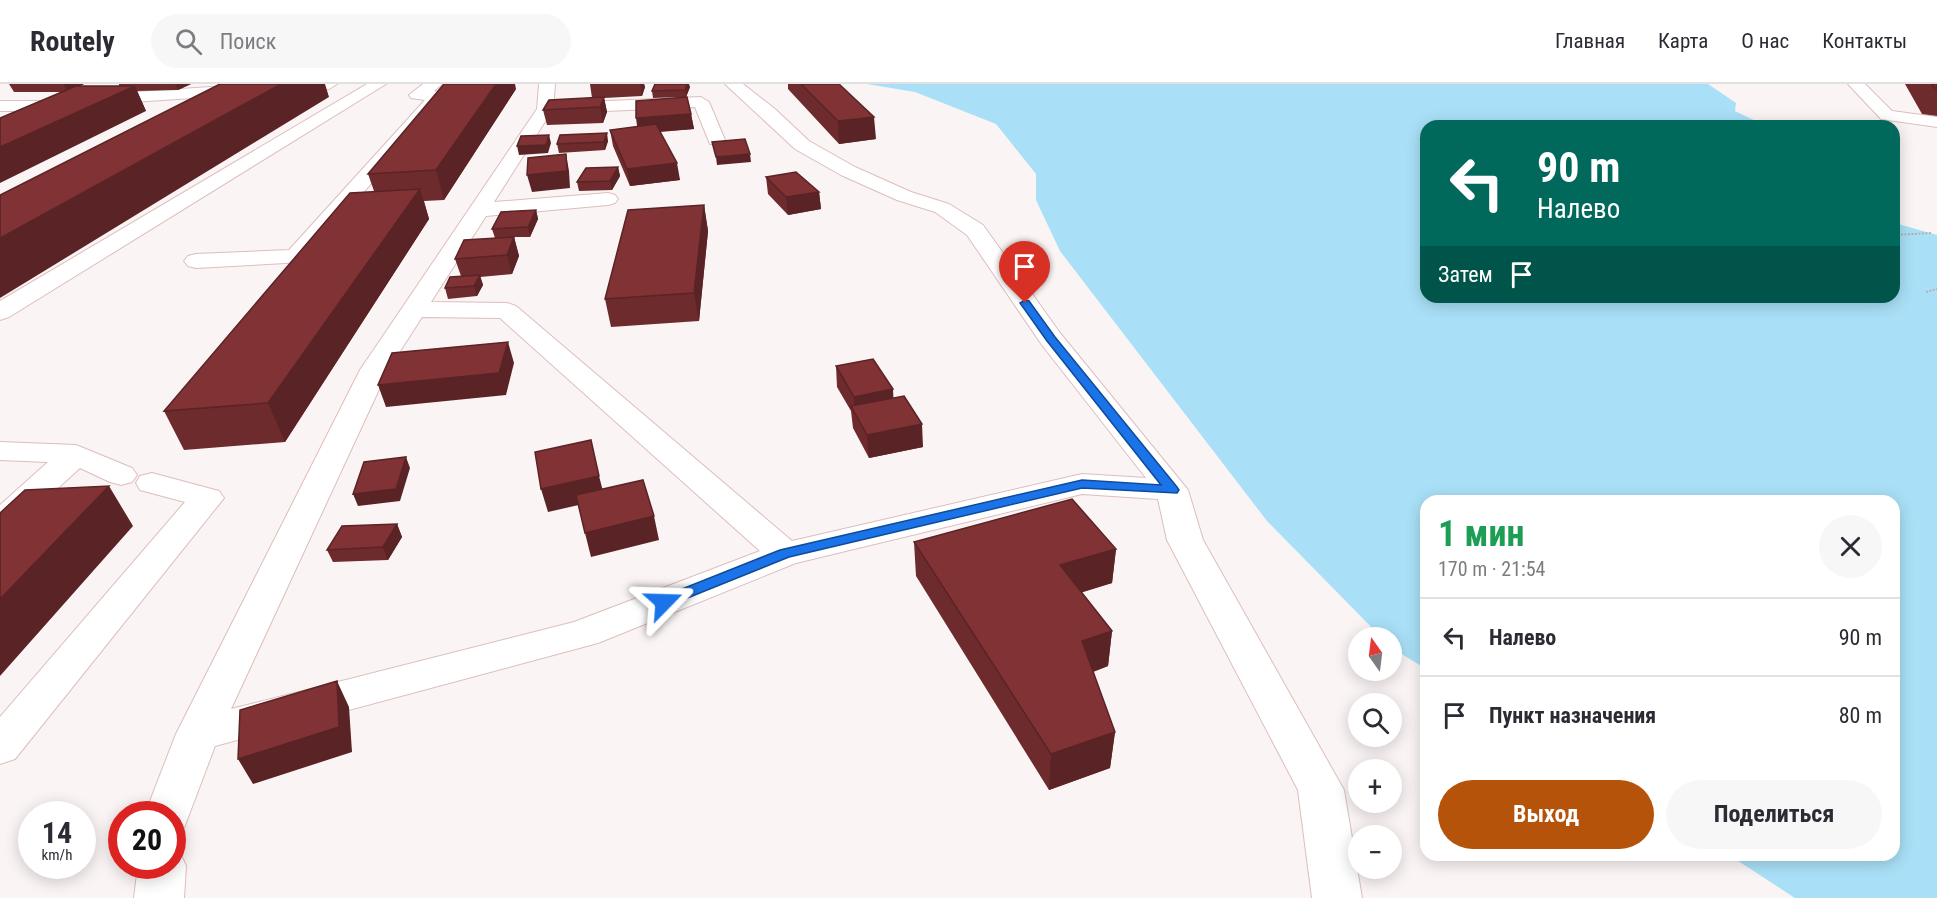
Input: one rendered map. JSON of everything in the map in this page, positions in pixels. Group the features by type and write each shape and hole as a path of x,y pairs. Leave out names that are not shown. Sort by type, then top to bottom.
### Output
{"lane":[{"path":"11,125 53,106 74,101 219,88 329,84"},
{"path":"0,312 378,84"},
{"path":"196,261 296,257 438,96 417,95 434,84"},
{"path":"733,84 769,113 802,145 858,175 942,208 975,230 1051,339 1172,490 1185,540 1321,790 1337,898"},
{"path":"1856,84 1887,115 1937,122"},
{"path":"172,114 219,88"},
{"path":"173,801 198,734 374,370 479,210 546,96 700,102 716,140"},
{"path":"0,106 53,106"},
{"path":"479,210 608,199"},
{"path":"414,309 507,311 785,554"},
{"path":"0,451 76,454 137,479 207,498 0,747"},
{"path":"0,523 76,454"},
{"path":"198,734 584,633 785,554 1082,484 1172,490"},
{"path":"159,898 161,879"}],"path":[{"path":"1900,235 1932,233"},
{"path":"1926,292 1937,290"}],"water":[{"path":"867,84 1708,84 1736,103 1735,111 1754,120 1420,120 1420,303 1900,303 1900,224 1937,235 1937,898 1795,898 1738,861 1900,861 1900,495 1420,495 1420,665 1402,654 1402,627 1371,627 1267,521 1060,251 1036,200 1036,174 996,124 915,92"}],"building":[{"path":"220,84 281,84 0,238 0,195"},
{"path":"444,84 496,84 436,170 368,174"},
{"path":"655,84 687,84 685,90 652,91"},
{"path":"801,84 839,84 874,117 838,121"},
{"path":"76,86 135,86 0,147 0,118"},
{"path":"604,97 600,107 543,110 549,100"},
{"path":"687,97 691,114 636,118 636,101"},
{"path":"656,124 677,163 627,169 610,130"},
{"path":"607,133 604,142 557,144 560,135"},
{"path":"549,135 546,145 517,146 521,136"},
{"path":"745,139 750,154 716,157 712,142"},
{"path":"566,154 567,171 527,175 528,158"},
{"path":"618,167 610,181 577,182 586,168"},
{"path":"796,172 819,192 786,197 766,177"},
{"path":"420,189 268,403 164,411 350,193"},
{"path":"704,205 694,293 605,299 628,210"},
{"path":"536,210 528,227 492,229 501,212"},
{"path":"514,237 507,255 455,259 464,240"},
{"path":"480,275 474,286 445,288 450,277"},
{"path":"508,342 499,373 378,385 392,353"},
{"path":"873,359 893,389 854,397 836,366"},
{"path":"904,396 922,424 867,435 851,406"},
{"path":"591,440 599,476 541,489 535,452"},
{"path":"406,457 396,489 353,494 364,462"},
{"path":"643,480 654,516 585,533 576,495"},
{"path":"109,486 0,599 0,513 25,490"},
{"path":"1072,499 1116,549 1060,565 1112,631 1082,641 1115,732 1051,754 914,542"},
{"path":"397,524 383,547 327,550 342,526"},
{"path":"337,681 339,727 238,759 240,710"}],"route":[{"path":"664,602 785,554 1082,484 1172,490 1051,339 1025,303"}]}
